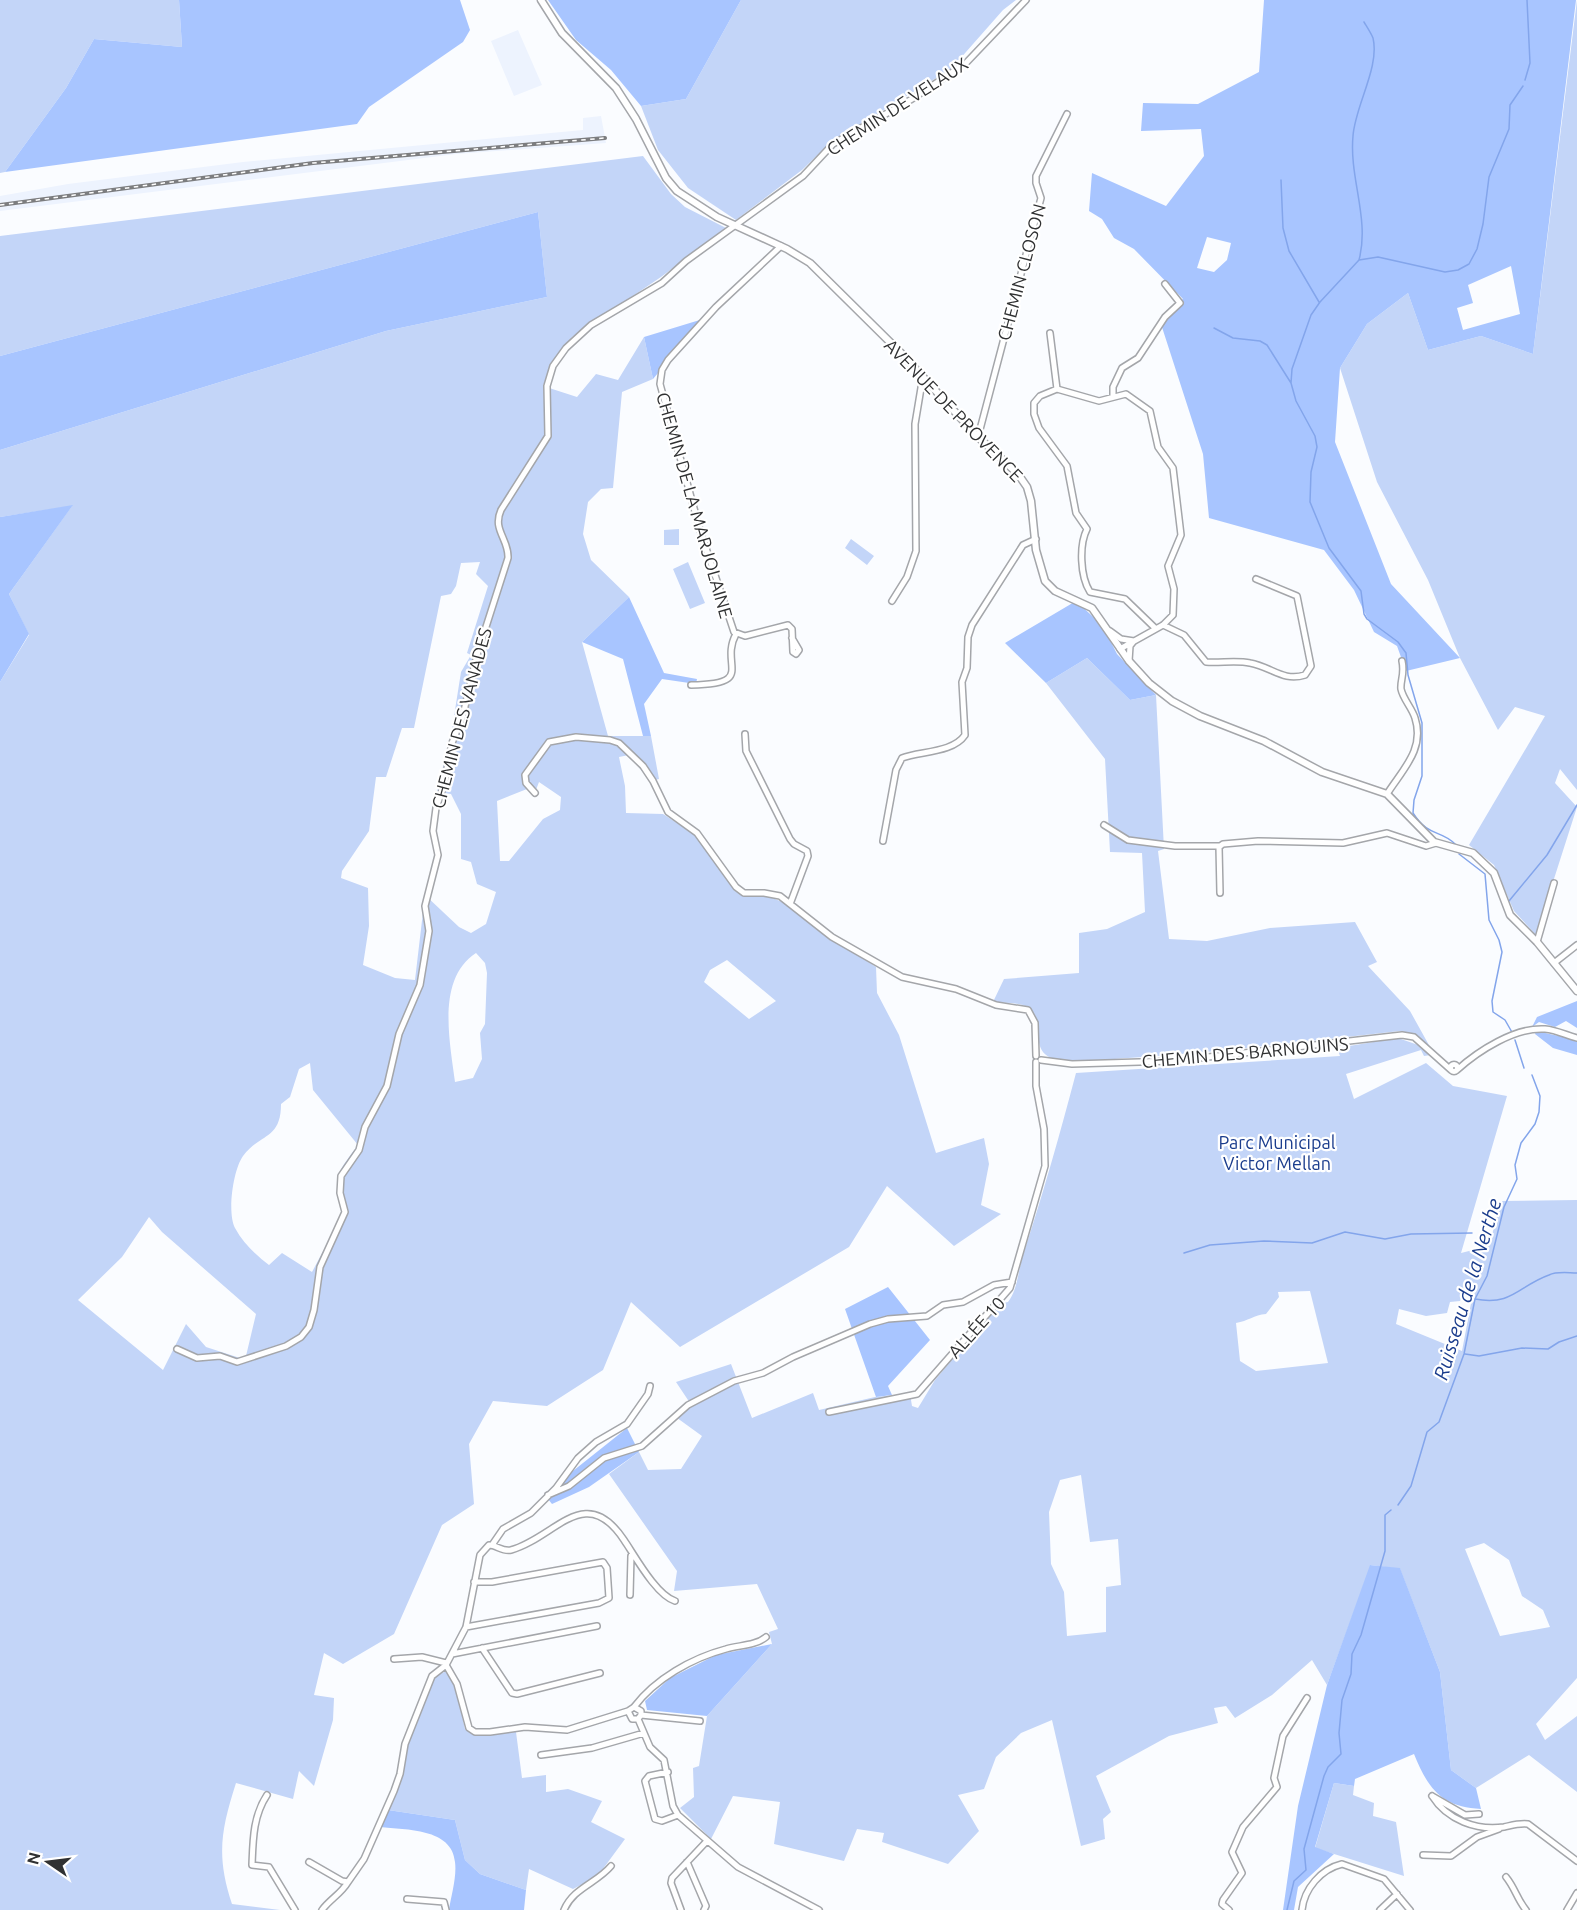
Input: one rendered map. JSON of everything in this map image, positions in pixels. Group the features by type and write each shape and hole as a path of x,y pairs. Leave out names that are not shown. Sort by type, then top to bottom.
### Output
{"street":[{"name":"AVENUE DE PROVENCE","path":"541,0 562,33 616,88 672,186 686,199 734,226 781,246 815,267 978,437 1018,474 1027,487 1045,581 1055,591 1092,608 1129,661 1149,683 1172,701 1200,717 1264,741 1322,772 1388,794 1436,843"},
{"name":"CHEMIN DE VELAUX","path":"734,226 803,176 833,144 912,99 966,63 1026,0"},
{"name":"CHEMIN CLOSON","path":"978,437 1041,198 1036,176 1067,114"},
{"name":"CHEMIN DES VANADES","path":"177,1349 197,1358 220,1356 242,1362 286,1346 301,1337 309,1327 317,1296 320,1267 345,1212 340,1193 341,1176 359,1150 365,1127 387,1086 399,1034 420,985 429,931 425,903 438,855 433,831 436,808 444,785 452,743 463,715 468,685 508,558 508,548 498,531 497,521 501,510 548,436 547,386 553,366 566,348 591,325 662,283 686,261 734,226"},
{"name":"CHEMIN DE LA MARJOLAINE","path":"781,246 716,307 668,360 660,377 700,530 723,604 736,634 745,636 788,625 792,629 792,638"},
{"path":"1113,395 1113,387 1122,368 1138,358 1165,316 1179,304 1179,300 1165,284"},
{"path":"1050,333 1057,389"},
{"path":"892,601 907,577 916,551 915,424 922,376"},
{"path":"1120,649 1163,625 1173,615 1174,589 1168,566 1181,535 1173,468 1158,447 1150,411 1130,396 1113,395 1099,401 1057,389 1040,396 1034,403 1034,414 1039,429 1067,466 1076,513 1087,529 1082,539 1084,583 1090,592 1125,599 1155,628"},
{"path":"883,841 896,770 902,758 938,751 959,742 965,735 962,682 967,668 968,637 972,625 1023,545 1036,539"},
{"path":"1163,625 1184,635 1206,662 1248,662 1293,679 1305,675 1311,666 1297,596 1256,579"},
{"path":"1109,630 1121,639 1134,641"},
{"path":"691,685 722,682 728,678 733,670 732,643 736,634"},
{"path":"1129,661 1130,646 1134,641"},
{"path":"1388,794 1411,759 1419,736 1415,716 1401,689 1404,674 1402,661"},
{"path":"745,734 746,751 790,839 807,851 808,856 790,904"},
{"path":"535,793 526,783 525,775 549,742 576,737 616,742 643,766 668,812 697,833 736,887 744,893 764,892 780,896 832,937 894,973 956,988 996,1005 1028,1010 1035,1023 1038,1059"},
{"path":"1104,825 1128,840 1175,846 1219,846 1258,841 1343,843 1387,834 1426,846 1436,843 1462,848 1483,861 1496,878 1510,915 1537,942 1577,991"},
{"path":"1219,846 1220,893"},
{"path":"1537,942 1554,883"},
{"path":"1554,963 1577,945"},
{"name":"CHEMIN DES BARNOUINS","path":"1038,1059 1072,1064 1173,1061 1402,1035 1414,1037 1440,1060 1454,1067 1465,1062 1483,1048 1531,1030 1544,1029 1577,1038"},
{"name":"ALLÉE 10","path":"829,1412 917,1394 983,1316 1006,1293 1012,1281 1045,1166 1044,1129 1036,1086 1038,1059"},
{"path":"548,1495 569,1486 604,1458 642,1446 688,1405 734,1381 763,1373 793,1357 870,1324 888,1319 927,1316 943,1305 963,1302 994,1285 1012,1281"},
{"path":"322,1910 330,1899 342,1893 364,1859 394,1791 400,1774 405,1744 432,1676 446,1664 453,1654 466,1627 481,1551 492,1545 499,1532 527,1516 548,1495 578,1458 596,1442 627,1424 648,1394 650,1386"},
{"path":"492,1545 509,1550 579,1513 589,1513 606,1518 614,1526 631,1556 641,1563 659,1591 666,1598 675,1601"},
{"path":"630,1595 631,1556"},
{"path":"466,1627 599,1603 609,1598 607,1568 603,1562 492,1582 474,1582"},
{"path":"453,1654 597,1626"},
{"path":"394,1659 422,1657 446,1664 457,1684 466,1722 475,1732 525,1727 567,1730 628,1711 662,1682 692,1662 726,1649 759,1643 766,1637"},
{"path":"482,1648 512,1693 517,1694 600,1673"},
{"path":"1228,1910 1222,1904 1223,1900 1243,1869 1232,1852 1239,1833 1276,1790 1277,1784 1274,1778 1283,1736 1307,1698"},
{"path":"634,1707 641,1711 640,1717 650,1747 664,1760 673,1806 678,1815 706,1842 738,1867 819,1910"},
{"path":"628,1711 629,1717 700,1721"},
{"path":"540,1755 592,1748 644,1733"},
{"path":"668,1772 649,1776 645,1781 655,1819 662,1821 678,1815"},
{"path":"267,1795 260,1805 255,1826 252,1865 269,1867 295,1910"},
{"path":"1479,1814 1465,1815 1432,1797 1447,1812 1464,1823 1476,1827 1503,1827"},
{"path":"1423,1855 1451,1856 1477,1837 1520,1823 1528,1824 1577,1861"},
{"path":"681,1910 671,1883 672,1878 706,1842"},
{"path":"309,1862 342,1881 348,1882"},
{"path":"687,1862 706,1906 704,1910"},
{"path":"1302,1910 1305,1893 1310,1887 1327,1870 1342,1864 1384,1880 1410,1910"},
{"path":"564,1910 574,1894 601,1878 611,1866"},
{"path":"1506,1877 1515,1888 1519,1901 1526,1910"},
{"path":"1567,1910 1577,1893"},
{"path":"1380,1910 1397,1894"},
{"path":"407,1899 444,1902 446,1910"}],"shaded area":[{"path":"179,0 460,0 470,30 463,42 369,107 357,124 5,172 66,88 94,39 182,47"},
{"path":"548,0 741,0 686,99 641,106 611,70 576,40"},
{"path":"1264,0 1576,0 1533,354 1481,336 1428,350 1408,293 1367,324 1340,368 1335,442 1391,584 1460,658 1406,671 1397,646 1374,632 1354,590 1324,550 1209,518 1203,454 1160,321 1169,308 1183,299 1134,249 1114,238 1102,219 1089,211 1092,173 1166,206 1204,156 1201,129 1141,131 1143,103 1198,104 1259,72","holes":["1207,237 1231,243 1227,260 1214,272 1197,268","1511,266 1520,314 1463,330 1457,308 1473,303 1468,285"]},
{"path":"518,30 542,85 514,96 491,41"},
{"path":"601,116 606,143 456,154 0,211 0,196 68,184 243,162 583,130 583,118"},
{"path":"538,212 547,297 386,331 0,450 0,356"},
{"path":"703,319 653,379 644,337"},
{"path":"73,505 9,594 29,634 0,682 0,517"},
{"path":"629,597 664,673 697,679 696,684 662,679 644,704 651,736 643,736 623,659 582,642"},
{"path":"1076,601 1103,626 1117,654 1156,695 1130,700 1087,658 1046,683 1005,643"},
{"path":"1577,1001 1577,1028 1566,1021 1555,1027 1539,1022 1532,1027 1537,1017"},
{"path":"1536,1031 1577,1040 1577,1055 1553,1048 1535,1034"},
{"path":"888,1287 930,1340 888,1386 892,1395 876,1397 845,1309"},
{"path":"627,1428 639,1452 589,1487 552,1504 544,1494"},
{"path":"1370,1565 1400,1568 1440,1672 1451,1770 1476,1788 1481,1809 1456,1804 1438,1794 1425,1777 1414,1754 1355,1779 1354,1786 1334,1783 1315,1847 1334,1854 1298,1887 1294,1910 1283,1910 1298,1806 1327,1685"},
{"path":"772,1644 707,1716 647,1710 645,1701 670,1678 716,1655"},
{"path":"388,1810 455,1820 465,1860 480,1874 526,1890 524,1910 449,1910 455,1874 452,1851 446,1843 426,1833 380,1827"}],"green space":[{"path":"0,0 179,0 182,47 94,39 66,88 5,172 0,173"},
{"path":"741,0 1016,0 1003,10 951,69 831,142 802,170 736,220 688,188 658,150 641,106 686,99"},
{"path":"1577,0 1577,790 1560,769 1555,783 1577,807 1536,935 1514,911 1494,865 1469,845 1545,716 1515,707 1498,730 1460,658 1428,580 1377,482 1340,368 1367,324 1408,293 1428,350 1481,336 1533,354"},
{"path":"643,156 671,194 685,207 726,228 661,277 572,337 553,361 543,386 577,397 596,374 618,380 644,337 653,379 622,392 613,488 601,489 588,502 583,534 591,560 629,597 582,642 608,736 651,736 659,779 650,781 629,755 619,757 625,786 626,813 663,814 694,834 735,891 746,897 763,895 787,904 811,924 876,967 877,993 899,1035 936,1153 984,1138 989,1164 981,1205 1001,1214 954,1246 887,1186 849,1247 680,1347 631,1302 603,1370 547,1406 493,1401 469,1444 474,1504 442,1525 394,1634 343,1664 324,1653 314,1695 334,1698 333,1720 314,1786 299,1771 293,1799 236,1783 222,1843 224,1871 232,1904 280,1910 0,1910 0,682 29,635 9,594 72,506 0,517 0,450 386,331 547,297 538,212 0,356 0,236","holes":["480,562 476,574 488,586 467,653 471,655 461,672 452,729 437,792 451,794 461,814 461,859 471,862 477,884 496,892 486,924 471,933 459,927 425,895 415,980 395,978 363,965 369,926 368,888 341,878 342,871 369,831 376,777 386,777 402,728 414,728 441,596 451,594 456,586 461,563","539,782 561,797 560,810 543,819 509,861 500,861 497,801 527,789 534,795","476,953 485,963 487,973 485,1024 480,1033 482,1059 473,1078 455,1082 449,1030 450,995 455,978 463,964","727,960 776,1001 749,1019 704,982 710,970","310,1063 313,1090 358,1145 338,1176 338,1191 344,1212 312,1272 282,1253 269,1265 242,1239 235,1228 231,1212 232,1192 239,1162 256,1143 273,1130 280,1116 281,1104 290,1097 299,1069","149,1217 162,1232 256,1314 246,1356 243,1359 206,1347 186,1324 163,1370 78,1300 122,1257"]},
{"path":"679,529 679,545 664,545 664,530"},
{"path":"851,539 874,556 867,565 845,548"},
{"path":"688,562 705,603 690,609 673,569"},
{"path":"1087,658 1130,700 1156,695 1164,849 1158,851 1169,939 1207,941 1270,928 1355,922 1377,962 1368,966 1410,1011 1430,1047 1416,1035 1400,1031 1162,1056 1067,1061 1051,1058 1044,1053 1040,1047 1036,1017 1032,1011 1018,1004 993,1002 1004,979 1079,973 1079,933 1107,929 1145,912 1142,853 1110,852 1105,759 1046,683"},
{"name":"Parc Municipal Victor Mellan","path":"1398,1038 1421,1046 1431,1055 1424,1056 1421,1050 1346,1074 1354,1099 1426,1063 1453,1086 1507,1096 1461,1253 1489,1246 1501,1201 1577,1200 1577,1678 1536,1724 1545,1740 1577,1716 1577,1792 1529,1755 1476,1788 1451,1770 1440,1672 1400,1569 1371,1565 1327,1685 1312,1660 1272,1695 1235,1718 1226,1706 1214,1708 1218,1723 1169,1736 1096,1776 1111,1812 1103,1819 1105,1839 1081,1846 1052,1720 1021,1733 996,1757 984,1789 958,1795 979,1831 948,1864 882,1842 884,1833 857,1829 844,1861 774,1844 780,1802 733,1796 711,1839 680,1808 694,1797 693,1768 699,1766 707,1716 772,1644 769,1632 778,1629 757,1584 674,1591 677,1571 609,1474 639,1452 648,1470 681,1469 702,1436 673,1415 690,1403 676,1382 731,1364 752,1418 813,1393 819,1410 875,1397 910,1394 912,1406 918,1408 935,1380 999,1304 1008,1302 1011,1297 1076,1073 1340,1056 1337,1048","holes":["1310,1291 1328,1363 1256,1371 1240,1361 1236,1323 1266,1314 1279,1297 1278,1292","1462,1296 1472,1298 1462,1351 1396,1324 1399,1309 1426,1316 1447,1313 1450,1302 1460,1301","1081,1475 1090,1542 1118,1539 1121,1585 1106,1587 1106,1632 1067,1636 1064,1592 1051,1564 1049,1512 1060,1480","1484,1543 1509,1560 1522,1596 1543,1610 1550,1627 1500,1636 1465,1549"]},
{"path":"448,1670 455,1684 465,1729 475,1735 516,1732 522,1778 546,1775 546,1792 568,1789 602,1801 591,1822 625,1839 597,1877 573,1889 529,1869 526,1890 480,1874 465,1860 455,1820 388,1810 402,1776 408,1745 422,1710 429,1680"},
{"path":"1334,1783 1354,1786 1353,1795 1374,1803 1373,1816 1396,1822 1404,1876 1315,1848"}],"waterway":[{"name":"Ruisseau de la Nerthe","path":"1525,80 1530,63 1527,0"},
{"path":"1359,260 1362,229 1354,167 1353,136 1370,74 1374,49 1373,38 1364,22"},
{"name":"Ruisseau de la Nerthe","path":"1455,844 1450,839 1429,830 1413,813 1414,800 1422,776 1422,723 1408,675 1406,653 1398,642 1367,619 1364,614 1361,591 1329,548 1310,502 1311,472 1317,447 1315,436 1296,401 1291,383 1292,369 1311,315 1359,260 1378,257 1445,272 1458,270 1469,264 1477,249 1483,224 1489,177 1509,129 1510,105 1523,86"},
{"path":"1281,180 1283,228 1289,251 1319,302"},
{"path":"1214,328 1233,338 1260,341 1267,345 1291,383"},
{"path":"1509,901 1547,855 1577,805"},
{"name":"Ruisseau de la Nerthe","path":"1459,854 1485,874 1489,920 1502,952 1492,1001 1493,1012 1505,1020 1513,1034"},
{"name":"Ruisseau de la Nerthe","path":"1515,1040 1524,1068"},
{"name":"Ruisseau de la Nerthe","path":"1398,1505 1411,1486 1427,1432 1439,1422 1464,1354 1475,1299 1487,1276 1504,1207 1517,1179 1515,1165 1521,1143 1535,1124 1539,1112 1540,1096 1532,1075"},
{"path":"1184,1253 1210,1245 1264,1241 1312,1243 1345,1232 1385,1239 1411,1234 1472,1233"},
{"path":"1475,1299 1498,1300 1515,1294 1538,1279 1552,1274 1577,1273"},
{"path":"1465,1354 1479,1356 1522,1348 1548,1349 1559,1342 1577,1336"},
{"name":"Ruisseau de la Nerthe","path":"1287,1910 1294,1881 1306,1870 1304,1849 1324,1776 1328,1767 1341,1754 1339,1733 1342,1700 1351,1674 1352,1654 1361,1635 1385,1551 1385,1515 1391,1510"}],"railway":[{"path":"0,205 313,163 605,138"}]}
